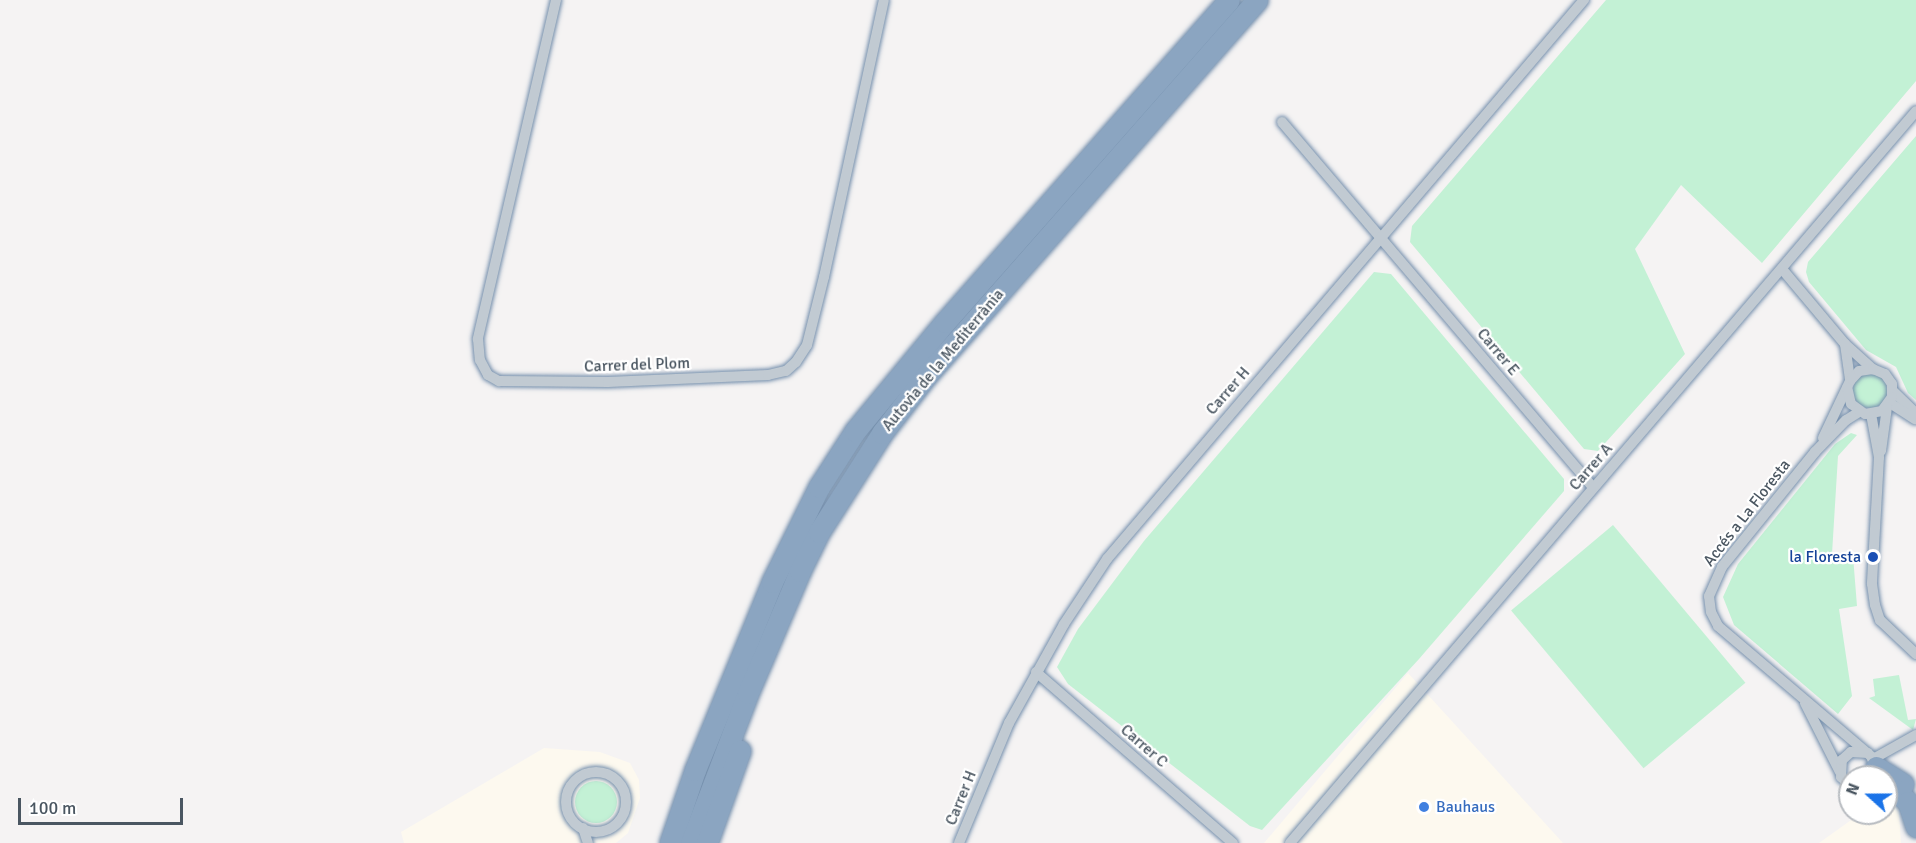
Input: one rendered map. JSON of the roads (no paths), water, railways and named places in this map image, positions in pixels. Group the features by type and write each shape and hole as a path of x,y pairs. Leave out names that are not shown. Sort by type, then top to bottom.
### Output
{"highway":[{"name":"Autovia de la Mediterrània","path":"670,843 716,716 794,533 855,431 886,392 1229,0"},
{"name":"Autovia de la Mediterrània","path":"691,843 781,613 819,532 847,486 926,376 1257,0"},
{"path":"706,843 778,647 840,512 847,486"},
{"path":"655,843 763,582 782,545 794,533"},
{"path":"1898,782 1916,793"},
{"path":"1898,791 1908,802 1916,827"}],"street":[{"name":"Carrer del Plom","path":"556,0 478,339 480,360 488,375 499,381 608,382 768,375 786,371 796,362 807,345 824,277 884,0"},
{"name":"Carrer H","path":"960,843 1009,723 1036,672 1107,559 1584,0"},
{"name":"Carrer A","path":"1290,843 1916,111"},
{"name":"Carrer E","path":"1282,122 1593,487"},
{"path":"1782,269 1845,344 1873,369 1889,378 1893,391 1916,413"},
{"path":"1845,344 1849,384 1848,399 1865,413 1879,457"},
{"path":"1849,384 1859,371 1873,369"},
{"name":"Accés a La Floresta","path":"1815,452 1849,384"},
{"path":"1893,391 1888,405 1879,457 1872,584 1880,620 1916,654"},
{"path":"1865,413 1888,405 1916,419"},
{"name":"Accés a La Floresta","path":"1865,413 1846,420 1815,452 1722,567 1709,596 1711,612 1718,626 1873,765"},
{"name":"Carrer C","path":"1036,672 1233,843"},
{"name":"Accés a La Floresta","path":"1803,700 1838,768"},
{"path":"1877,765 1900,744 1916,735"},
{"path":"1841,765 1842,760 1851,752 1872,765"},
{"path":"588,843 583,828 571,818 568,792 580,776 599,771 617,780 626,798 622,817 607,830 598,843"},
{"path":"583,828 607,830"}],"place":[{"name":"la Floresta","path":"1873,557"},
{"name":"Bauhaus","path":"1424,807"}]}
